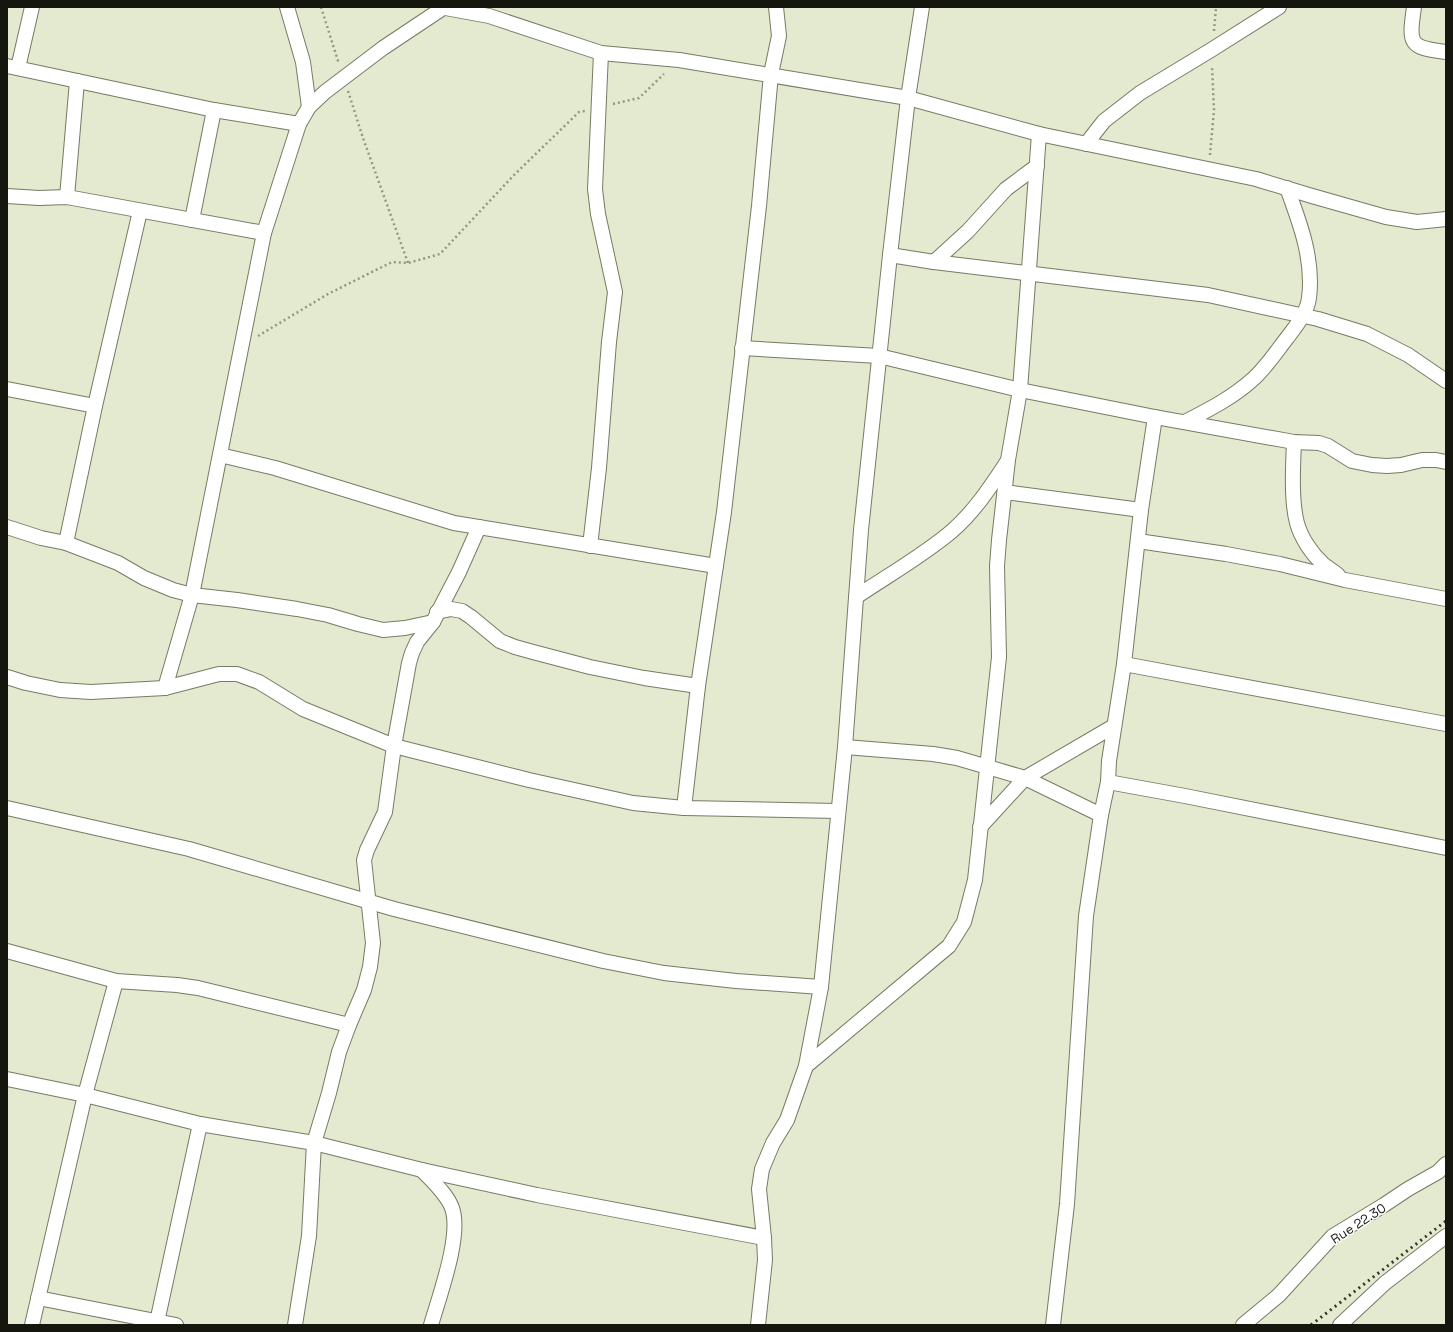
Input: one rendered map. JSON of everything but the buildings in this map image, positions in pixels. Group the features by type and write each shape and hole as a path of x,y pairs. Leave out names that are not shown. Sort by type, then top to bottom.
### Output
{"street":[{"path":"32,7 13,67 214,110 299,124"},
{"path":"286,7 303,62 310,107"},
{"path":"166,688 192,595 264,233 299,124 310,107 325,92 383,48 441,7 490,16 601,53 679,60 771,74 908,98 1039,134 1256,179 1386,218 1417,222 1446,219"},
{"path":"684,808 698,686 724,512 759,206 771,74 779,36 776,7"},
{"path":"758,1325 765,1260 759,1189 762,1169 773,1143 787,1120 806,1066 821,987 845,747 861,530 908,98 922,7"},
{"path":"1086,144 1104,121 1140,93 1279,7"},
{"path":"1414,7 1412,40 1418,46 1426,50 1446,52"},
{"path":"590,546 599,468 609,342 615,292 594,189 601,53"},
{"path":"67,197 77,81"},
{"path":"192,220 214,110"},
{"path":"806,1066 948,946 964,922 975,880 999,657 997,566 999,540 1008,460 1020,390 1039,134"},
{"path":"934,262 968,231 1006,189 1037,166"},
{"path":"1185,422 1218,406 1253,380 1280,347 1303,315 1309,299 1309,278 1305,242 1287,188"},
{"path":"7,196 24,198 67,197 264,233"},
{"path":"66,543 95,406 140,211"},
{"path":"890,255 934,262 1208,295 1303,315 1343,325 1367,334 1408,355 1446,381"},
{"path":"742,348 880,356 1020,390 1155,417 1294,442 1319,443 1328,446 1352,461 1372,465 1401,465 1422,460 1446,462"},
{"path":"7,389 95,406"},
{"path":"1053,1325 1067,1204 1086,916 1101,815 1108,782 1109,761 1124,664 1141,510 1155,417"},
{"path":"1294,442 1294,497 1297,522 1302,536 1313,553 1323,564 1345,580"},
{"path":"220,455 275,468 454,523 716,566"},
{"path":"856,597 930,548 952,530 986,494 1008,460"},
{"path":"1005,492 1141,510"},
{"path":"7,527 41,538 66,543 118,563 144,578 173,590 192,595 297,609 328,615 382,630 406,628 451,609 462,611 500,641 533,652 590,667 644,678 698,686"},
{"path":"295,1325 309,1236 314,1143 329,1093 339,1052 364,990 370,967 373,943 364,860 367,850 385,812 394,746 409,663 417,642 435,617 459,572 479,527"},
{"path":"1138,542 1212,552 1280,564 1345,580 1446,599"},
{"path":"1124,664 1446,724"},
{"path":"7,677 26,683 60,690 92,692 166,688 219,674 237,674 259,682 303,709 394,746 529,780 633,803 684,808 838,811"},
{"path":"980,827 1025,778 1114,726"},
{"path":"845,747 933,754 956,758 1025,778 1101,815"},
{"path":"1108,782 1446,848"},
{"path":"7,808 189,849 394,909 603,961 649,970 736,981 821,987"},
{"path":"7,951 116,981 177,985 198,988 349,1025"},
{"path":"32,1325 85,1095 116,981"},
{"path":"7,1079 85,1095 200,1124 314,1143 422,1170 581,1204 764,1238"},
{"path":"157,1322 200,1124"},
{"name":"Rue 22.30","path":"1243,1325 1279,1295 1333,1236 1438,1172 1446,1164"},
{"path":"422,1170 444,1195 452,1208 455,1219 454,1239 431,1325"},
{"path":"1340,1325 1385,1283 1446,1236"},
{"path":"38,1298 176,1325"}],"path":[{"path":"322,7 363,138 408,263"},
{"path":"1208,169 1214,110 1211,50 1216,7"},
{"path":"241,346 328,294 392,262 408,263 440,254 513,176 579,112 639,98 679,60"}],"railway":[{"path":"1311,1325 1446,1221"}]}
